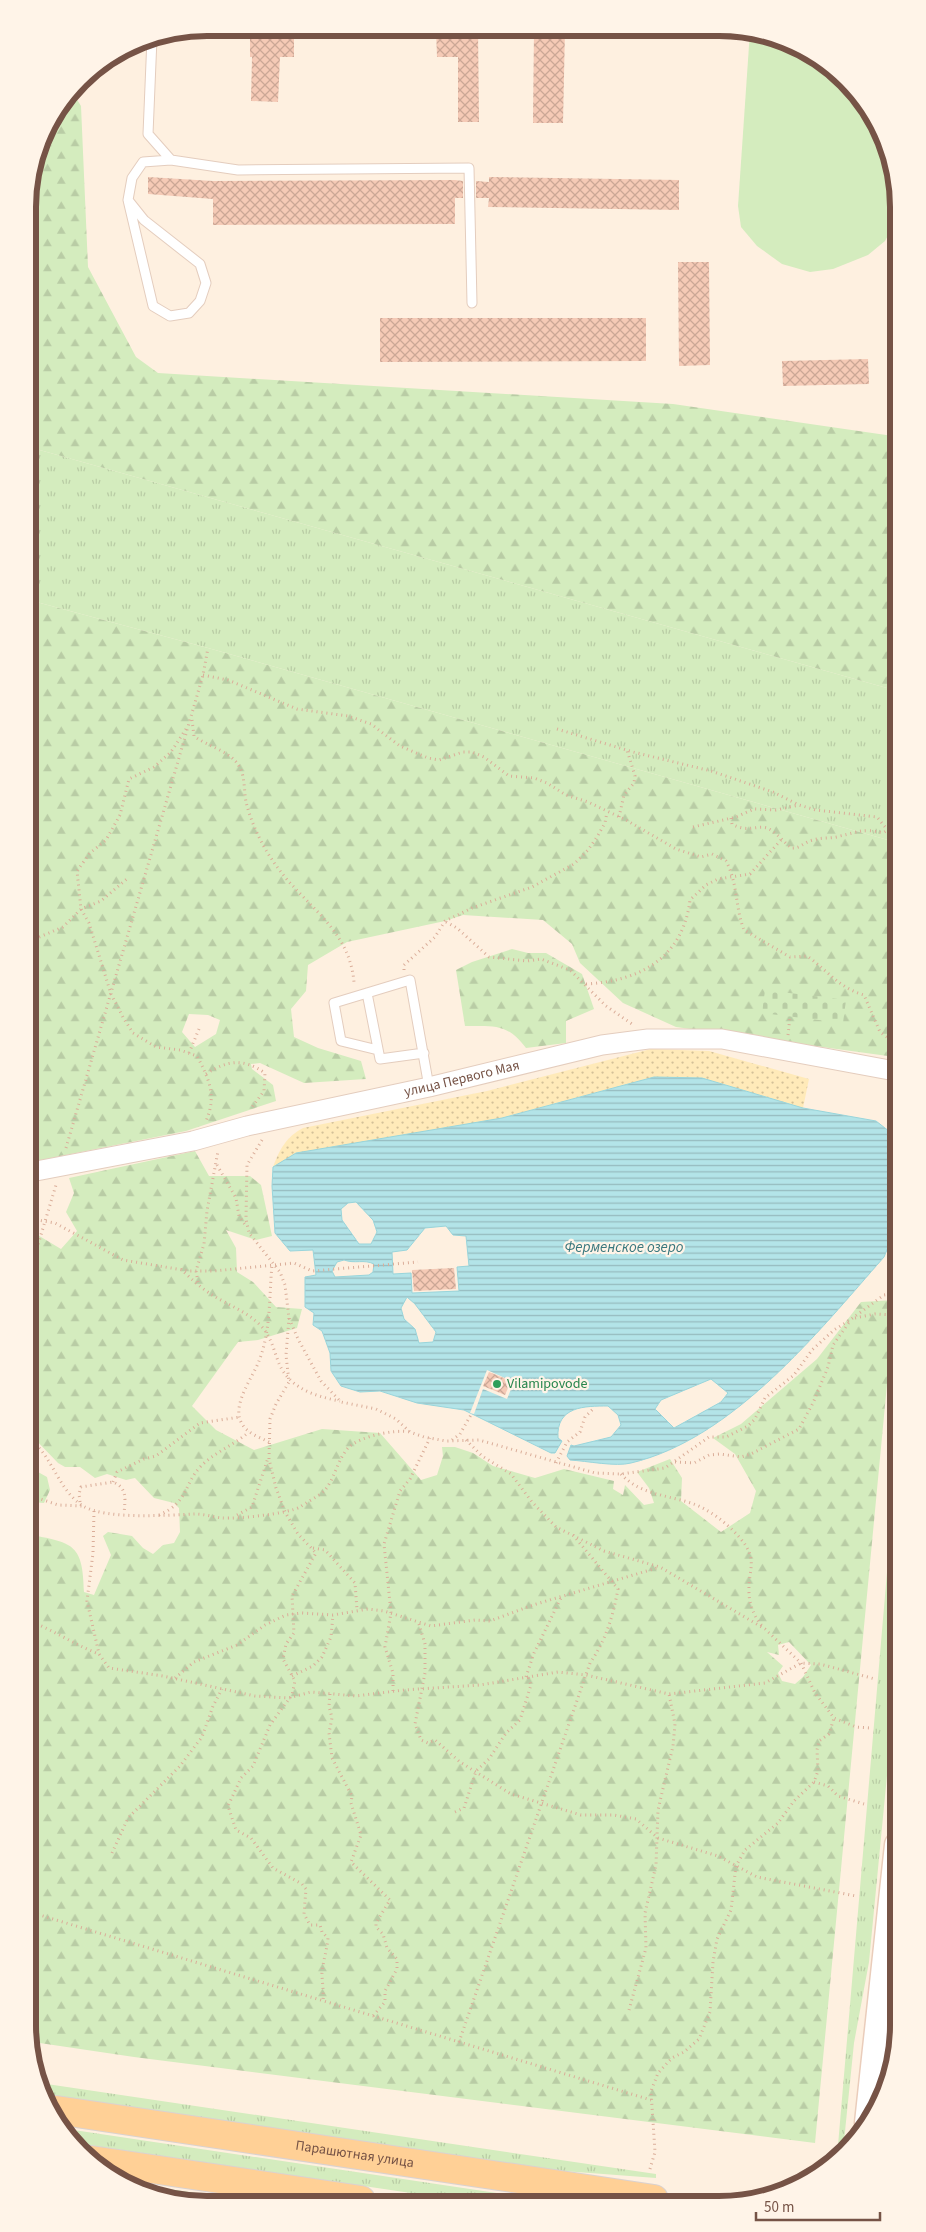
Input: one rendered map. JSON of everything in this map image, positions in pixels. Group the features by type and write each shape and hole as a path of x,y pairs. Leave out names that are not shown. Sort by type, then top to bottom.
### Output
{"main road":[{"path":"870,2104 889,1928"},
{"name":"Парашютная улица","path":"59,2110 634,2196"},
{"path":"106,2162 334,2196"}],"street":[{"name":"улица Первого Мая","path":"36,1173 59,1175 246,1126 429,1087 602,1046 648,1039 722,1039 890,1069"}],"lane":[{"path":"152,46 148,134 171,160"},
{"path":"128,200 144,220 200,264 206,283 200,301 189,313 170,316 153,306 128,200 132,178 143,162 171,160 238,170 469,168 472,303"},
{"path":"378,1050 341,1041 334,1003 410,980 429,1087"},
{"path":"367,993 380,1059 424,1053"}],"path":[{"path":"36,1250 203,675 208,648"},
{"path":"203,675 228,680 297,709 348,716 371,724 390,740 428,758 440,760 463,752 472,752 484,757 509,776 534,778 547,783 566,795 588,802 618,817 676,849 701,857 712,854 726,861 734,878 736,901 744,930 790,957 807,956 836,982 852,992 864,995 880,1032 890,1039"},
{"path":"191,716 194,736 232,758 241,769 251,819 272,860 288,883 314,906 340,938 351,962 354,982 367,993"},
{"path":"189,724 171,752 154,767 129,779 120,815 106,840 90,852 77,871 81,909 89,923 111,994 133,1033 156,1047 180,1050 197,1056 206,1074 213,1099 207,1119 192,1141"},
{"path":"557,729 627,750 711,771 773,792 799,805 816,810 877,817 889,830 883,833 870,830 850,832 842,836 810,841 797,849 791,848 766,827 754,829 737,827 732,824 731,818"},
{"path":"618,817 624,795 634,783 635,776 627,750"},
{"path":"693,827 731,818 754,809 776,810 799,805"},
{"path":"402,983 404,966 435,937 445,921 458,917 472,908 532,887 574,864 588,850 597,837 608,812"},
{"path":"586,984 602,983 638,974 654,965 669,951 682,930 688,914 690,900 706,885 718,879 750,874 781,840"},
{"path":"37,938 63,927 81,909 101,901 128,878"},
{"path":"445,921 457,928 489,957 526,961 541,959 570,970 606,1006 648,1039"},
{"path":"189,1053 199,1029"},
{"path":"206,1074 220,1065 240,1062 251,1064 265,1073 264,1091 250,1110 246,1126"},
{"path":"278,1120 247,1165 246,1219 249,1233 280,1272 285,1285 289,1318 286,1355 289,1382 276,1404 270,1419 269,1455 276,1488 285,1512 298,1534 316,1553 292,1596 294,1633 286,1644 283,1659 295,1682 289,1698 270,1725 253,1766 241,1778 234,1791 228,1811 236,1830 251,1838 273,1868 302,1884 306,1889 305,1917 310,1925 320,1925 322,1932 328,1938 328,1953 322,1977 324,1982 323,2001"},
{"path":"198,1282 196,1271 204,1244 207,1211 221,1133"},
{"path":"216,1164 236,1198 239,1216 248,1228"},
{"path":"36,1220 55,1223 122,1260 196,1271 294,1263 312,1271 338,1268 369,1268 418,1262"},
{"path":"269,1442 249,1432 241,1422 238,1410 260,1360 266,1334 274,1264"},
{"path":"180,1268 211,1294 238,1307 262,1328 275,1350 277,1359 296,1386 340,1402 376,1409 396,1419 410,1432"},
{"path":"36,1446 67,1490 85,1506 94,1510 156,1516 198,1514 223,1518 285,1512 298,1508 324,1490 349,1447 360,1440 399,1430 430,1438 479,1440 526,1451 556,1463 595,1473 621,1474 665,1468 709,1437 726,1437 748,1426 755,1419 765,1398 794,1374 812,1350 834,1330 884,1295 889,1294"},
{"path":"674,1462 694,1463 709,1455 720,1454 741,1457 799,1429 813,1403 828,1367 834,1345 852,1319 875,1314 889,1315"},
{"path":"289,1318 321,1382 340,1402"},
{"path":"556,1463 567,1442 580,1432 585,1417 593,1409"},
{"path":"452,1440 460,1434 472,1413"},
{"path":"113,1482 117,1472 144,1459 156,1456 200,1423 240,1417"},
{"path":"156,1516 171,1510 179,1501 199,1468 249,1432"},
{"path":"393,1691 393,1673 385,1647 391,1613 384,1544 400,1491 410,1479 430,1438"},
{"path":"466,1440 482,1456 511,1474 532,1502 556,1527 604,1551 660,1567 765,1629"},
{"path":"234,1517 252,1507 269,1455"},
{"path":"621,1474 628,1482 640,1488 692,1504 712,1513 740,1538 750,1554 753,1566 749,1592 755,1617 801,1663 815,1693 834,1718 856,1727 870,1728"},
{"path":"80,1502 78,1494 81,1487 113,1482 123,1488 125,1495 124,1514"},
{"path":"36,1498 58,1504 85,1506"},
{"path":"94,1510 93,1553 87,1601 99,1654 108,1668 174,1678 255,1696 289,1698 311,1692 356,1696 393,1691 480,1685 558,1672 586,1675 669,1694 764,1683 801,1663 820,1664 875,1679"},
{"path":"459,2042 544,1802 590,1663 606,1638 618,1589 573,1535"},
{"path":"313,1548 325,1550 355,1583 357,1610"},
{"path":"174,1678 194,1662 237,1645 265,1625 293,1614 333,1615 368,1609 391,1613 419,1624 443,1626 475,1620 490,1621 660,1567"},
{"path":"455,1812 464,1808 476,1771 489,1759 506,1733 520,1720 531,1685 527,1677 534,1653 562,1597"},
{"path":"292,1676 312,1666 322,1657 331,1637 333,1615"},
{"path":"36,1624 50,1629 77,1646 99,1654"},
{"path":"419,1624 425,1650 423,1689 415,1724 418,1736 428,1743 435,1740 460,1762 476,1771 485,1779 511,1794 544,1802 581,1815 614,1815 636,1819 658,1838 682,1847 701,1849 757,1877 856,1896"},
{"path":"112,1853 128,1818 180,1766 202,1737 213,1706 222,1689"},
{"path":"330,1694 329,1706 332,1718 329,1733 332,1758 352,1796 351,1803 361,1835 350,1859 390,1900 376,1927 383,1934 387,1948 397,1959 398,1969 386,1991 384,2002 374,2016"},
{"path":"629,2010 646,1948 645,1913 656,1865 658,1810 673,1746 675,1724 669,1694"},
{"path":"650,2169 655,2152 651,2091 658,2073 672,2058 684,2052 699,2039 710,2012 713,1962 717,1940 731,1910 736,1866 745,1850 778,1823 794,1801 814,1782 818,1771 817,1750 819,1741 829,1734 834,1718"},
{"path":"814,1782 828,1786 843,1799 864,1804"},
{"path":"36,1914 651,2100"}],"green space":[{"path":"749,40 774,45 814,65 840,86 854,103 867,122 877,142 884,163 890,207 890,232 885,241 868,255 833,269 810,272 782,264 757,246 741,227 738,206"},
{"path":"76,98 81,106 88,267 136,357 158,373 673,404 890,436 890,689 37,449 37,196 42,163 49,142 65,112"},
{"path":"37,449 890,689 890,840 208,648 37,602"},
{"path":"37,602 208,648 890,840 890,1056 676,1027 623,1003 580,963 572,944 543,920 463,915 445,921 347,942 308,965 306,991 291,1009 294,1037 318,1048 361,1061 366,1079 304,1083 260,1063 251,1064 252,1069 273,1085 276,1101 186,1131 36,1161","holes":["189,1014 208,1015 220,1020 216,1034 195,1047 182,1032"]},
{"path":"512,949 528,953 546,953 582,974 594,1009 566,1021 566,1043 526,1048 513,1034 506,1030 492,1026 465,1026 456,970 472,962"},
{"path":"765,990 846,1000 843,1023 762,1013"},
{"path":"195,1151 209,1176 250,1176 261,1185 272,1236 256,1240 226,1230 236,1248 237,1272 253,1282 276,1307 302,1309 297,1328 258,1340 238,1342 192,1406 216,1430 254,1450 322,1429 380,1433 421,1480 437,1475 443,1456 442,1447 455,1447 473,1453 493,1466 535,1478 564,1469 614,1481 613,1489 623,1495 625,1485 644,1505 654,1503 649,1488 637,1472 670,1459 682,1478 681,1501 721,1532 750,1513 756,1491 735,1454 713,1438 741,1424 817,1359 861,1302 889,1300 889,1359 815,2143 134,2057 38,2043 36,2025 36,1536 67,1544 73,1549 78,1555 81,1564 84,1592 94,1595 111,1555 103,1536 108,1532 132,1536 143,1548 153,1554 163,1545 174,1543 180,1532 179,1508 174,1503 154,1498 135,1478 126,1480 107,1474 95,1478 80,1467 65,1467 58,1463 36,1440 36,1234 61,1249 77,1231 66,1212 74,1193 69,1178","holes":["789,1642 811,1665 803,1677 795,1684 782,1681 778,1673 783,1666 767,1652 779,1655 778,1645"]},
{"path":"36,1469 38,1472 47,1477 50,1490 44,1503 36,1502"},
{"path":"889,1546 889,1753 869,1962 854,2043 844,2141 838,2148"},
{"path":"47,2084 656,2174 656,2178 524,2168 52,2097"},
{"path":"73,2130 517,2196 431,2196 85,2144"},
{"path":"150,2186 216,2196 174,2192"}],"sand":[{"path":"651,1049 709,1051 809,1079 803,1108 702,1078 654,1077 502,1118 273,1167 284,1144 292,1135 303,1128 487,1091"}],"water":[{"name":"Ферменское озеро","path":"654,1077 702,1078 803,1108 876,1121 889,1131 889,1245 884,1257 802,1349 738,1407 704,1431 668,1450 631,1463 610,1464 570,1460 567,1456 571,1445 574,1446 611,1437 621,1425 618,1415 608,1406 590,1406 567,1414 559,1427 558,1438 562,1441 555,1453 551,1453 464,1410 417,1403 380,1391 360,1392 341,1386 331,1371 330,1353 322,1331 313,1325 314,1313 305,1307 305,1277 316,1275 313,1250 290,1251 275,1233 272,1186 273,1167 296,1153 502,1118","holes":["356,1202 373,1220 377,1232 371,1244 359,1244 342,1220 341,1209 348,1203","446,1226 453,1235 466,1236 469,1266 457,1267 459,1291 412,1293 411,1273 393,1274 392,1252 407,1250 425,1228","344,1260 374,1264 373,1272 369,1275 335,1277 332,1271 337,1262","407,1297 415,1304 436,1332 433,1342 419,1343 415,1329 404,1319 401,1308","711,1379 728,1393 721,1402 674,1428 655,1409 661,1400"]}],"pier":[{"path":"487,1370 514,1382 507,1399 483,1389 474,1414 470,1413"}],"building":[{"path":"478,36 479,122 458,122 458,57 437,57 436,37"},
{"path":"534,36 565,36 563,123 533,123"},
{"path":"250,37 294,37 294,57 280,57 278,102 251,101 252,57 250,57"},
{"path":"148,177 213,181 455,180 463,181 463,198 455,198 455,224 213,225 213,199 148,194"},
{"path":"489,177 679,180 679,210 488,207 489,198 476,198 476,181 489,182"},
{"path":"678,262 709,262 710,365 679,366"},
{"path":"380,318 646,318 646,361 380,362"},
{"path":"868,359 869,384 783,386 782,361"},
{"path":"454,1268 456,1289 414,1291 412,1270"},
{"name":"Vilamipovode","path":"489,1372 511,1381 505,1395 483,1386"}],"place":[{"name":"Vilamipovode","path":"497,1384"}]}
